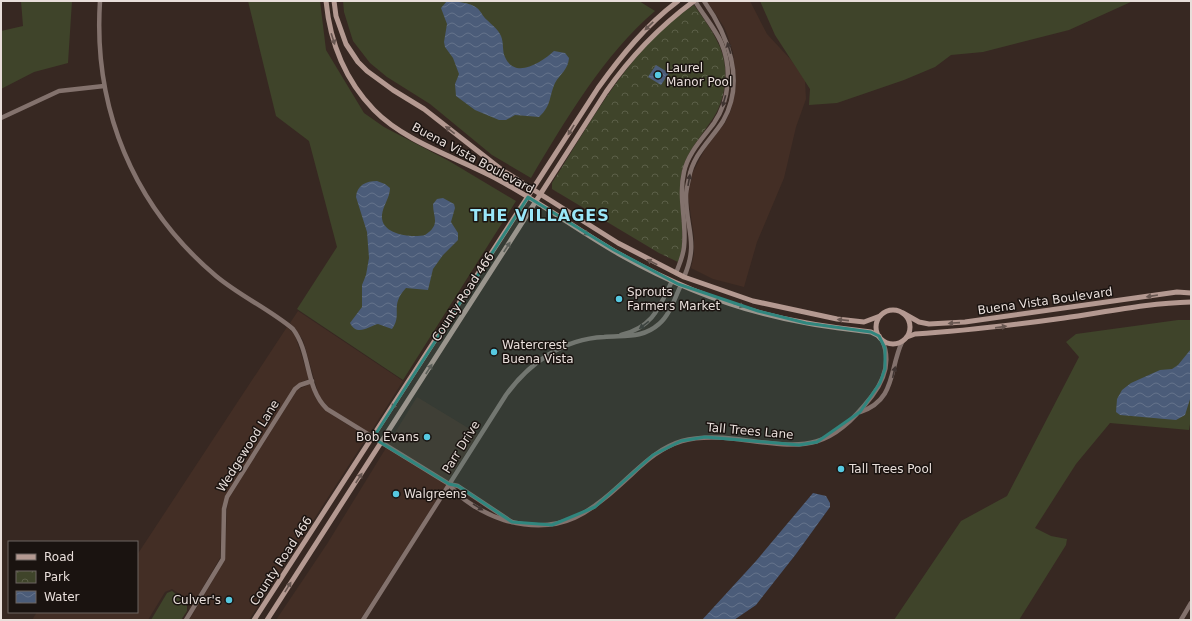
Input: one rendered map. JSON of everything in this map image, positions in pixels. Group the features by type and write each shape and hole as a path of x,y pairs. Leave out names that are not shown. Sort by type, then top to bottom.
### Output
{"main road":[{"name":"Buena Vista Boulevard","path":"326,1 330,31 338,54 354,86 375,112 409,136 486,173 618,253 681,285 758,312 806,323 871,332 892,344 902,342"},
{"name":"Buena Vista Boulevard","path":"334,1 336,16 346,44 358,62 367,71 393,90 424,109 502,170 533,191 618,243 684,277 753,301 837,319 864,322 889,311 898,311 919,322 929,324 965,322 1177,292 1191,293"},
{"name":"County Road 466","path":"254,620 612,68 650,24 678,1"},
{"path":"676,14 688,1"},
{"name":"County Road 466","path":"267,620 620,72 653,35 676,14 694,1"},
{"path":"672,281 676,273"},
{"path":"681,285 684,277"},
{"name":"Buena Vista Boulevard","path":"907,337 915,334 976,330 1168,302 1191,302"},
{"path":"902,342 907,337 909,332 909,322 903,313"},
{"path":"880,316 876,326 880,338"}],"street":[{"name":"Tall Trees Lane","path":"100,1 99,37 104,86 109,112 128,162 152,205 168,228 198,261 234,290 293,329 301,341 317,396 327,409 449,484 458,486 512,522"},
{"path":"676,273 682,258 684,230 681,189 684,171 694,150 716,119 726,96 728,76 726,58 714,30 694,1"},
{"path":"684,277 692,254 686,195 690,173 704,145 723,121 732,96 733,67 730,52 721,26 704,1"},
{"path":"714,30 721,26"},
{"path":"1,118 58,91 104,86"},
{"path":"684,230 690,229"},
{"name":"Parr Drive","path":"617,336 635,331 651,319 657,311 672,281"},
{"name":"Parr Drive","path":"363,620 506,395 525,372 543,357 562,347 586,339 636,336 658,325 667,314 681,285"},
{"name":"Tall Trees Lane","path":"860,412 884,375 886,361 885,348 880,338"},
{"name":"Tall Trees Lane","path":"449,484 455,493 486,512 512,522 527,525 552,525 578,517 602,501 653,455 681,441 694,438 713,437 786,445 810,444 829,436 860,412 876,404 892,380 897,353 902,342"},
{"name":"Wedgewood Lane","path":"186,620 223,559 224,509 227,497 295,389 312,381"},
{"path":"880,383 888,388"},
{"path":"465,499 469,493"},
{"path":"1182,620 1191,602"}],"highlighted area":[{"path":"528,197 614,250 678,284 758,311 806,323 871,332 879,336 885,348 885,369 880,383 860,412 817,442 799,445 705,437 681,441 653,455 595,507 552,525 512,522 458,486 449,484 373,438"}],"shaded area":[{"path":"707,1 750,1 767,34 792,61 805,80 806,99 796,127 784,178 757,242 744,287 713,279 691,268 694,254 694,237 688,196 692,174 706,147 725,123 731,110 736,81 733,52 727,34"},
{"path":"298,311 403,381 370,433 329,408 319,396 303,340 290,323"},
{"path":"287,327 295,335 309,379 299,383 293,388 225,496 222,508 220,558 189,611 190,606 187,599 172,589 165,592 148,620 32,620 36,613 138,613 138,553"},
{"path":"310,384 315,397 326,411 367,437 249,620 189,620 225,560 227,509 229,498 297,390"},
{"path":"417,397 478,434 448,481 388,444"},
{"path":"386,448 446,485 360,620 276,620 327,544"}],"green space":[{"path":"21,1 72,1 68,63 34,72 1,89 1,31 23,26"},
{"path":"248,1 320,1 326,50 364,113 384,127 449,161 516,201 403,380 297,309 337,247 309,141 276,116"},
{"path":"343,1 639,1 655,11 619,47 602,68 557,134 531,178 492,155 430,104 387,77 370,63 353,41 344,12"},
{"path":"760,1 1133,1 1069,30 983,52 951,55 935,67 904,80 837,103 809,105 810,89 775,35"},
{"path":"694,5 712,32 721,51 724,62 725,84 720,105 686,158 682,171 680,194 682,241 678,262 659,253 552,189 552,183 598,110 632,62 672,21"},
{"path":"1178,320 1191,320 1191,418 1189,430 1110,423 1076,464 1035,528 1051,536 1067,539 1066,545 1019,620 894,620 961,521 1007,496 1079,357 1066,342 1076,334"},
{"path":"172,591 187,603 187,611 181,620 151,620 167,593"}],"water":[{"path":"447,1 467,4 478,9 500,34 505,57 509,64 515,67 529,67 543,60 554,51 565,53 569,58 565,69 555,83 546,108 539,117 515,115 506,120 499,120 475,110 456,96 455,84 459,74 453,58 445,47 444,42 447,24 441,8"},
{"name":"Laurel Manor Pool","path":"656,65 669,73 661,85 648,77"},
{"path":"377,181 390,188 382,215 383,222 391,231 398,234 413,236 425,235 435,224 433,204 437,199 443,198 454,204 455,208 451,222 458,233 458,240 443,255 433,269 428,290 406,288 401,294 397,305 395,324 392,329 378,324 360,330 353,327 350,323 362,307 362,285 366,275 369,258 367,232 356,197 358,189 363,184"},
{"path":"1191,349 1191,396 1185,415 1176,420 1120,415 1116,412 1117,399 1122,390 1131,383 1160,370 1172,369 1178,365"},
{"path":"813,493 826,496 830,503 830,507 756,605 734,620 702,620 756,561"}],"place":[{"name":"Laurel Manor Pool","path":"658,75"},
{"name":"Sprouts Farmers Market","path":"619,299"},
{"name":"Watercrest Buena Vista","path":"494,352"},
{"name":"Bob Evans","path":"427,437"},
{"name":"Tall Trees Pool","path":"841,469"},
{"name":"Walgreens","path":"396,494"},
{"name":"Culver's","path":"229,600"}],"district":[{"name":"THE VILLAGES","path":"540,215"}]}
